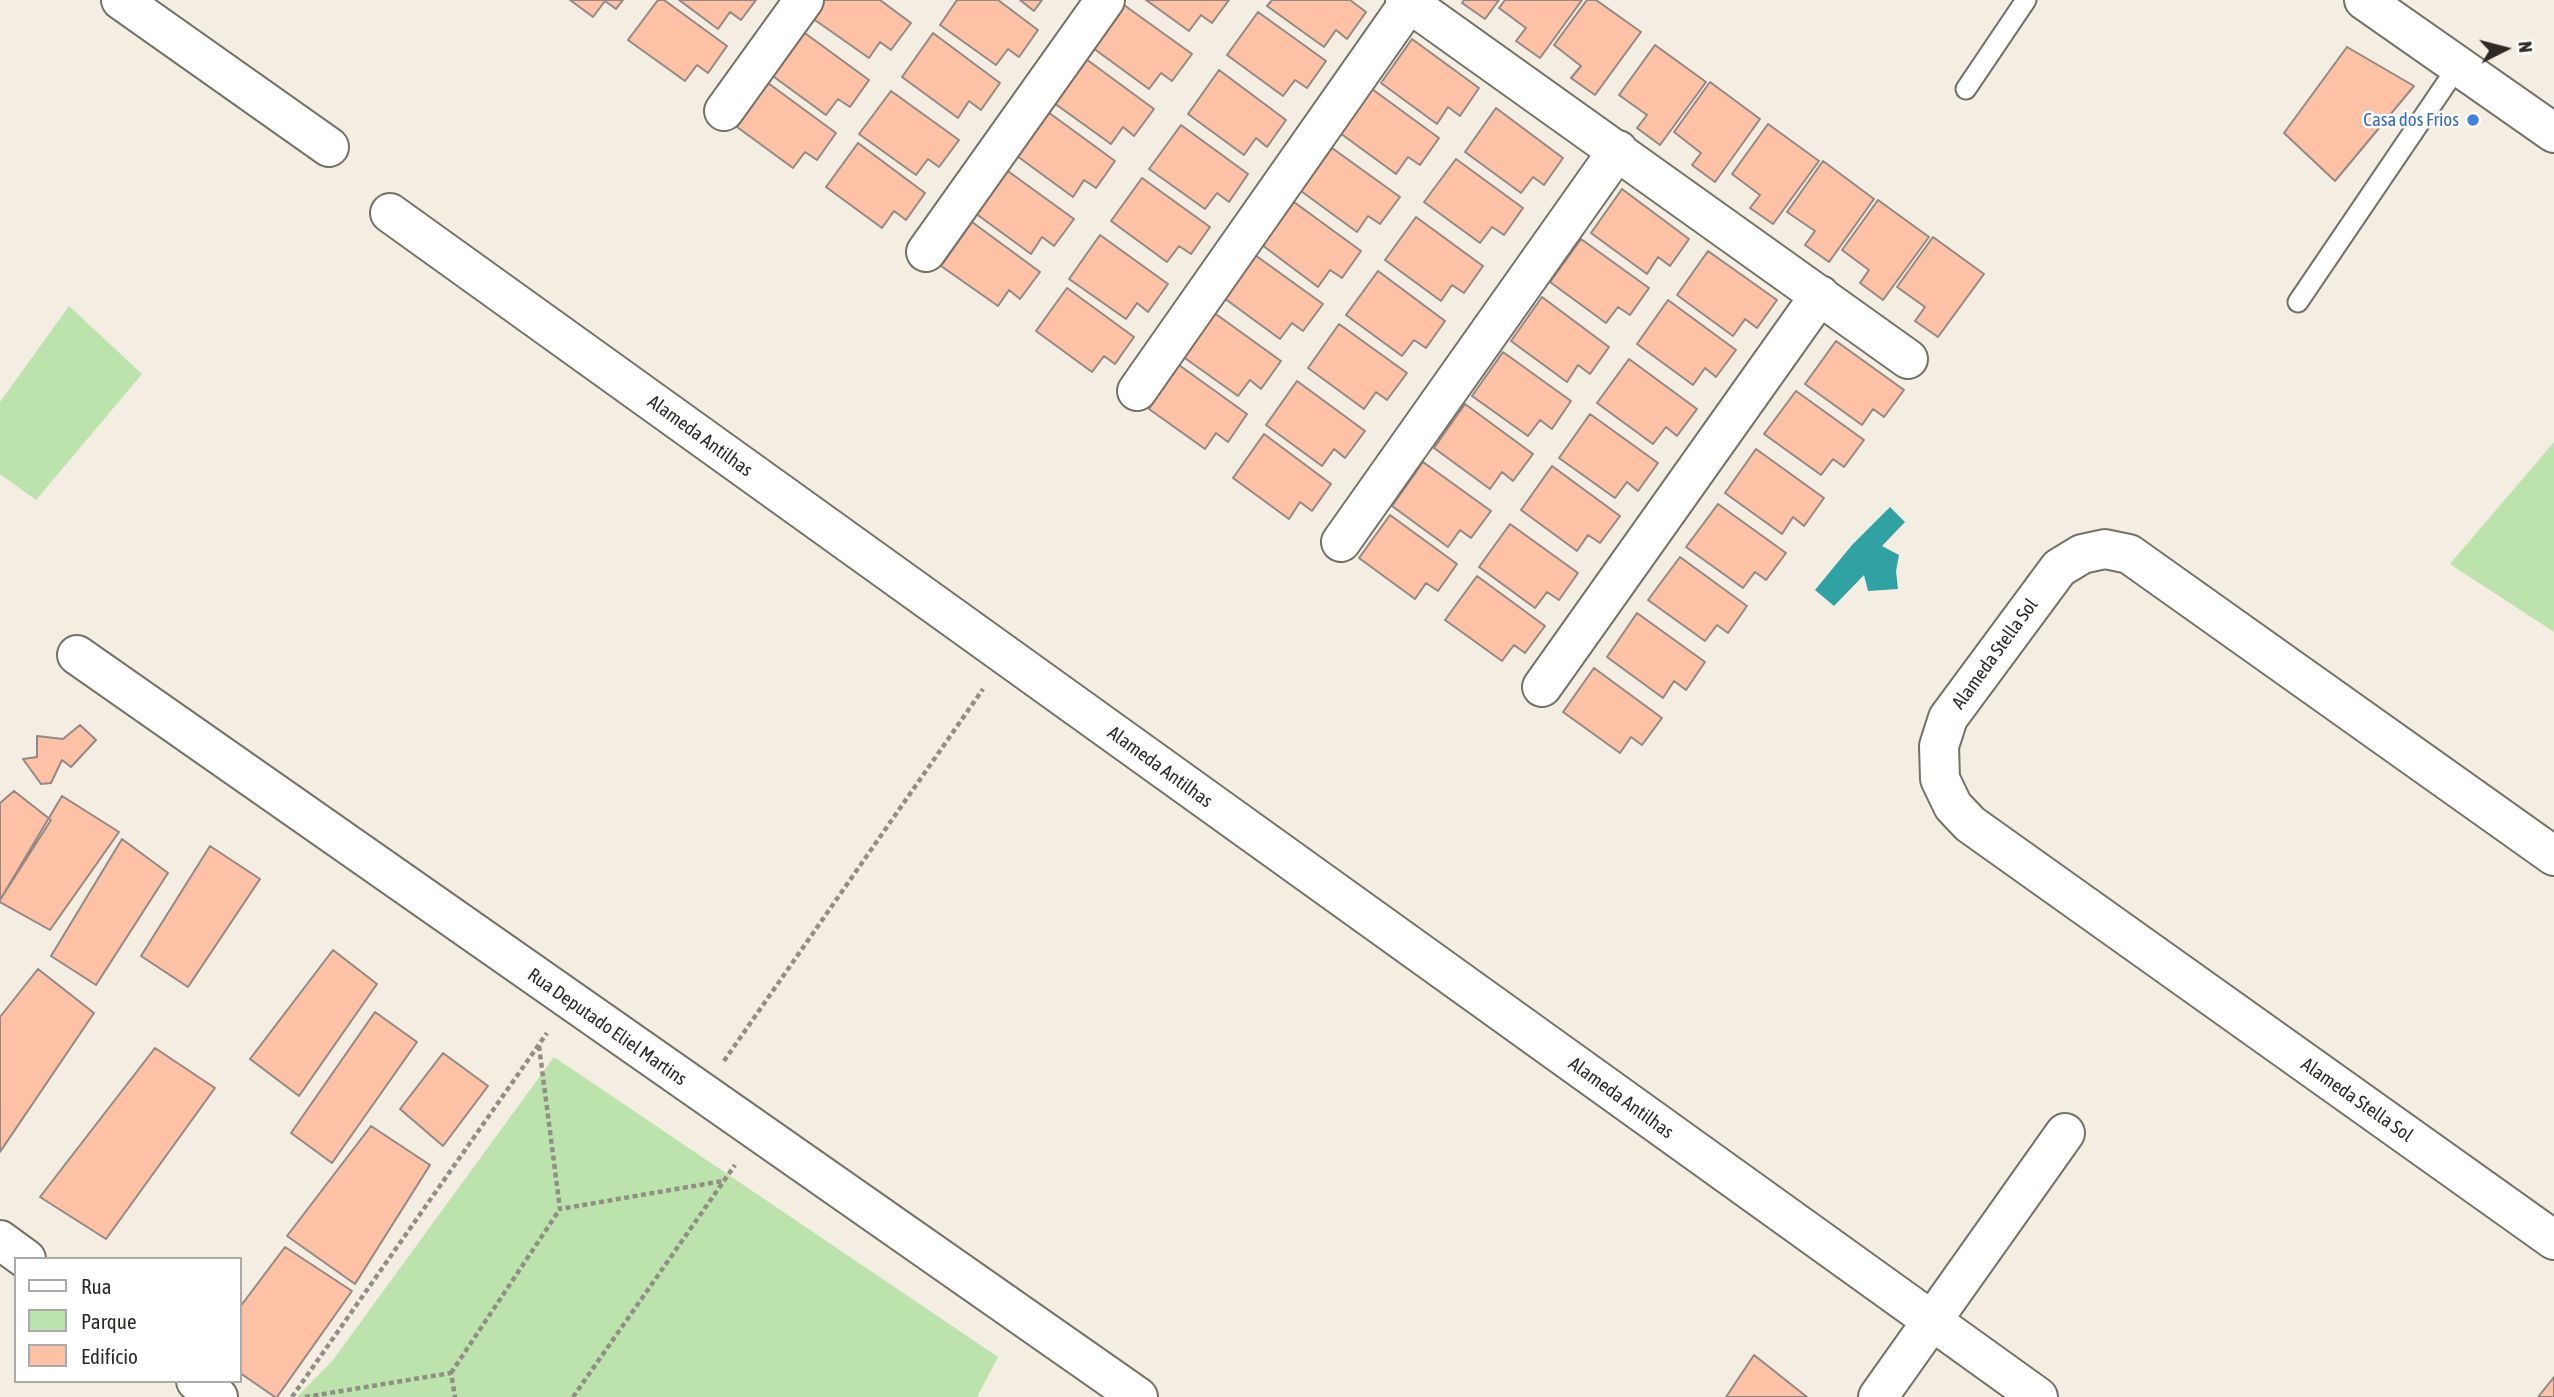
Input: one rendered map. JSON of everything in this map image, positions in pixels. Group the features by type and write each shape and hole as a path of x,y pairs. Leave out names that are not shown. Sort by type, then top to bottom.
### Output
{"street":[{"path":"121,0 329,147"},
{"path":"724,111 804,0"},
{"path":"926,252 1105,0"},
{"path":"2364,0 2554,133"},
{"path":"1137,391 1407,1 1908,359"},
{"path":"1341,541 1618,150"},
{"name":"Alameda Antilhas","path":"390,213 2038,1397"},
{"path":"1542,687 1819,295"},
{"name":"Alameda Stella Sol","path":"2554,856 2129,554 2105,549 2082,554 2059,568 1948,718 1939,746 1940,779 1953,806 1970,824 2554,1240"},
{"name":"Rua Deputado Eliel Martins","path":"77,655 1138,1397"},
{"path":"1878,1397 2064,1133"},
{"path":"0,1240 23,1257"},
{"path":"199,1383 218,1397"}],"lane":[{"path":"1966,89 2026,0"},
{"path":"2298,302 2458,66"}],"path":[{"path":"702,1093 1006,656"},
{"path":"292,1397 570,1001"},
{"path":"454,1397 451,1373 560,1209 539,1045"},
{"path":"573,1397 757,1132"},
{"path":"560,1209 723,1181"},
{"path":"305,1397 451,1373"}],"green space":[{"path":"69,306 142,374 36,500 0,474 0,402"},
{"path":"2554,442 2554,632 2450,564"},
{"path":"554,1057 998,1357 977,1397 297,1397 333,1360"}],"water":[{"path":"1890,507 1905,522 1882,546 1899,555 1896,571 1898,589 1868,591 1864,575 1834,606 1815,590 1852,545"}],"building":[{"path":"570,0 623,0 616,9 605,1 593,17"},
{"path":"658,0 664,0 727,46 708,73 697,65 685,81 628,40"},
{"path":"679,0 756,0 741,20 730,12 718,29"},
{"path":"824,0 880,0 911,23 891,50 880,42 869,58 812,18"},
{"path":"957,0 998,0 1038,30 1019,57 1008,49 996,65 940,25"},
{"path":"1020,0 1042,0 1034,11"},
{"path":"1146,0 1229,0 1212,23 1201,15 1189,31"},
{"path":"1272,0 1350,0 1366,12 1347,39 1336,30 1324,47 1267,6"},
{"path":"1464,0 1499,0 1485,19 1462,3"},
{"path":"1505,0 1582,0 1540,58 1516,41 1526,28 1499,8"},
{"path":"1587,0 1596,0 1641,32 1595,95 1571,78 1581,66 1554,45"},
{"path":"1124,5 1192,54 1172,81 1161,73 1149,89 1093,48"},
{"path":"1258,12 1326,61 1307,88 1295,80 1283,96 1227,55"},
{"path":"802,31 869,80 850,107 838,99 826,115 770,74"},
{"path":"933,33 1000,83 981,110 969,101 958,118 902,77"},
{"path":"1412,39 1479,88 1460,116 1448,107 1437,124 1381,83"},
{"path":"1655,45 1706,82 1660,145 1637,128 1647,115 1619,95"},
{"path":"2347,47 2414,86 2335,181 2284,133"},
{"path":"1086,59 1154,109 1134,136 1123,127 1111,144 1054,103"},
{"path":"1219,70 1286,120 1267,147 1256,138 1244,155 1188,114"},
{"path":"1710,82 1760,119 1715,182 1692,165 1701,153 1674,132"},
{"path":"768,83 836,133 817,160 805,152 793,168 737,127"},
{"path":"1372,89 1439,138 1420,165 1408,157 1396,174 1340,133"},
{"path":"891,91 959,140 939,167 928,159 916,175 859,134"},
{"path":"1496,108 1563,158 1544,185 1533,177 1521,193 1465,152"},
{"path":"1048,112 1115,161 1096,188 1084,180 1073,197 1017,156"},
{"path":"1768,124 1819,161 1773,224 1750,208 1760,195 1732,174"},
{"path":"1181,125 1248,174 1229,202 1217,193 1205,209 1149,169"},
{"path":"858,143 925,193 906,220 894,211 882,228 826,187"},
{"path":"1332,148 1400,197 1380,224 1368,216 1357,232 1301,191"},
{"path":"1456,159 1523,208 1504,235 1492,227 1480,243 1424,202"},
{"path":"1823,161 1874,199 1829,262 1805,245 1815,231 1787,212"},
{"path":"1005,169 1074,219 1054,246 1042,237 1031,254 975,213"},
{"path":"1142,178 1210,227 1191,254 1179,246 1167,262 1111,221"},
{"path":"1622,189 1689,239 1670,266 1658,257 1647,274 1591,233"},
{"path":"1878,200 1929,237 1883,300 1860,283 1869,270 1842,250"},
{"path":"1294,202 1361,251 1342,278 1330,270 1318,287 1262,245"},
{"path":"1416,217 1483,266 1464,293 1452,285 1441,301 1385,260"},
{"path":"972,222 1040,272 1020,299 1009,290 998,306 941,266"},
{"path":"1100,235 1168,284 1148,312 1137,303 1126,319 1069,279"},
{"path":"1933,237 1984,274 1938,337 1915,321 1925,307 1897,287"},
{"path":"1581,239 1649,288 1630,315 1618,307 1606,323 1550,282"},
{"path":"1708,251 1777,300 1757,328 1745,319 1733,336 1677,295"},
{"path":"1255,255 1323,304 1303,331 1292,323 1280,339 1224,298"},
{"path":"1378,271 1445,321 1426,348 1414,340 1402,356 1346,315"},
{"path":"1067,288 1134,337 1115,364 1104,356 1092,372 1036,331"},
{"path":"1542,297 1609,347 1590,374 1578,365 1567,382 1511,341"},
{"path":"1668,300 1736,350 1716,377 1705,368 1693,385 1637,344"},
{"path":"1213,312 1281,361 1261,389 1250,380 1238,396 1182,356"},
{"path":"1339,324 1407,373 1387,400 1376,392 1364,409 1308,368"},
{"path":"1836,341 1904,390 1884,417 1873,409 1862,425 1805,384"},
{"path":"1503,352 1571,401 1552,429 1540,420 1528,436 1472,396"},
{"path":"1629,359 1697,409 1677,436 1666,427 1653,444 1597,403"},
{"path":"1179,365 1247,414 1228,442 1216,433 1205,449 1149,409"},
{"path":"1297,381 1365,431 1345,458 1334,449 1322,466 1266,425"},
{"path":"1796,391 1864,440 1844,467 1833,459 1821,475 1764,434"},
{"path":"1465,404 1533,454 1513,481 1502,472 1490,489 1434,448"},
{"path":"1590,414 1658,463 1638,491 1627,482 1615,498 1559,458"},
{"path":"1264,434 1331,484 1312,511 1300,502 1289,519 1233,478"},
{"path":"1756,449 1824,498 1804,526 1793,517 1782,534 1725,493"},
{"path":"1423,462 1491,511 1471,538 1460,530 1448,547 1392,506"},
{"path":"1552,466 1620,516 1600,543 1588,535 1577,551 1521,510"},
{"path":"1718,504 1786,553 1766,580 1755,572 1743,588 1686,547"},
{"path":"1390,515 1457,564 1438,591 1426,583 1415,599 1359,558"},
{"path":"1510,524 1578,573 1559,600 1547,592 1535,608 1479,567"},
{"path":"1680,557 1747,606 1728,633 1717,625 1705,641 1648,600"},
{"path":"1477,576 1545,626 1525,653 1514,645 1502,661 1445,620"},
{"path":"1637,613 1705,662 1686,690 1674,681 1663,698 1607,657"},
{"path":"1594,668 1662,718 1642,745 1631,737 1620,753 1563,712"},
{"path":"80,725 96,740 71,767 62,760 51,783 41,784 23,759 37,757 37,736 63,739"},
{"path":"14,791 51,820 0,900 0,803"},
{"path":"62,796 119,832 50,930 0,900"},
{"path":"122,839 168,873 96,985 51,956"},
{"path":"210,846 260,879 188,987 141,956"},
{"path":"333,950 377,984 299,1096 250,1059"},
{"path":"38,969 94,1013 0,1152 0,1017"},
{"path":"375,1012 417,1042 332,1163 291,1133"},
{"path":"155,1048 215,1088 106,1239 40,1197"},
{"path":"443,1053 488,1086 443,1146 400,1109"},
{"path":"371,1126 430,1165 355,1284 287,1236"},
{"path":"285,1247 352,1291 277,1397 242,1374 242,1304"},
{"path":"1754,1355 1807,1397 1726,1397"},
{"path":"2554,1377 2554,1397 2538,1397"}],"place":[{"name":"Casa dos Frios","path":"2473,120"}]}
